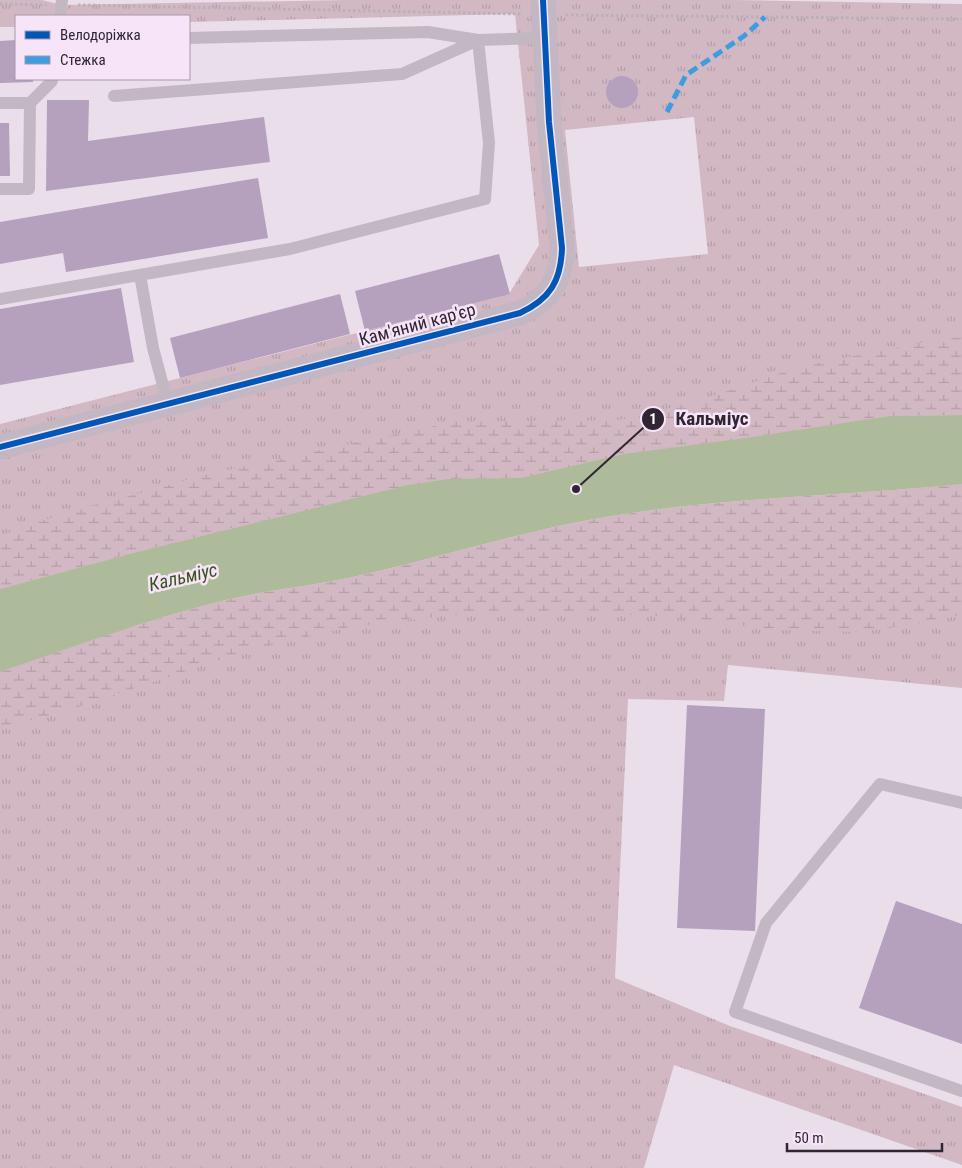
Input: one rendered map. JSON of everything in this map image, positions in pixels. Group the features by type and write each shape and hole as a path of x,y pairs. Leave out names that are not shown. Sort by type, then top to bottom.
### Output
{"street":[{"name":"Кам'яний кар'єр","path":"0,447 520,313 535,306 547,295 556,281 562,265 562,248 549,122 544,18"}],"lane":[{"path":"114,96 402,74 478,40 544,18"},
{"path":"190,38 428,32 478,40"},
{"path":"0,299 290,249 485,200 489,143 478,40"},
{"path":"0,104 30,103 52,80"},
{"path":"0,189 29,189 30,103"},
{"path":"140,275 153,348 168,404"},
{"path":"962,803 880,784 766,922 735,1012 962,1091"}],"path":[{"path":"0,4 544,18 962,19"}],"green space":[{"path":"0,0 42,0 62,5 347,0 734,0 962,4 962,415 890,416 122,556 0,589 0,424 509,294 539,245 515,14 190,22 190,15 15,15 15,27 0,27","holes":["694,117 708,254 579,267 565,130"]},
{"path":"962,337 962,415 890,416 624,454 521,478 448,479 251,523 0,589 0,536 33,523 204,475 453,422 620,420 694,402 799,367 930,341"},
{"path":"962,484 962,688 728,665 724,701 628,699 615,978 730,1026 962,1107 962,1165 674,1065 644,1168 0,1168 0,672 107,634 228,600 896,491"},
{"path":"962,484 962,614 941,620 861,632 778,630 669,617 561,611 452,615 349,627 246,651 72,709 0,729 0,672 140,624 197,607 258,593 353,577 514,536 612,516 699,505"}],"water":[{"path":"962,415 962,484 699,505 579,522 514,536 353,577 258,593 197,607 140,624 0,672 0,589 122,556 408,485 448,479 521,478 624,454 890,416"}],"building":[{"path":"15,40 15,80 33,80 33,82 0,83 0,41"},
{"path":"622,76 628,77 633,81 637,86 637,98 633,103 628,107 622,108 616,107 611,103 607,98 606,92 607,86 611,81 616,77"},
{"path":"47,100 89,100 88,141 264,117 270,162 46,191"},
{"path":"0,123 9,123 10,176 0,176"},
{"path":"258,178 268,238 66,272 63,253 0,264 0,222"},
{"path":"499,254 510,294 365,331 355,291"},
{"path":"121,288 134,362 0,385 0,309"},
{"path":"340,294 350,334 180,378 170,338"},
{"path":"687,705 765,709 755,931 677,928"},
{"path":"896,901 962,924 962,1044 859,1008"}],"marked path":[{"path":"667,112 686,75 744,36 765,17"}],"cycle path":[{"path":"0,447 520,313 539,302 552,288 556,279 562,248 549,122 543,0"}],"place":[{"name":"Кальміус","path":"576,489"}]}
